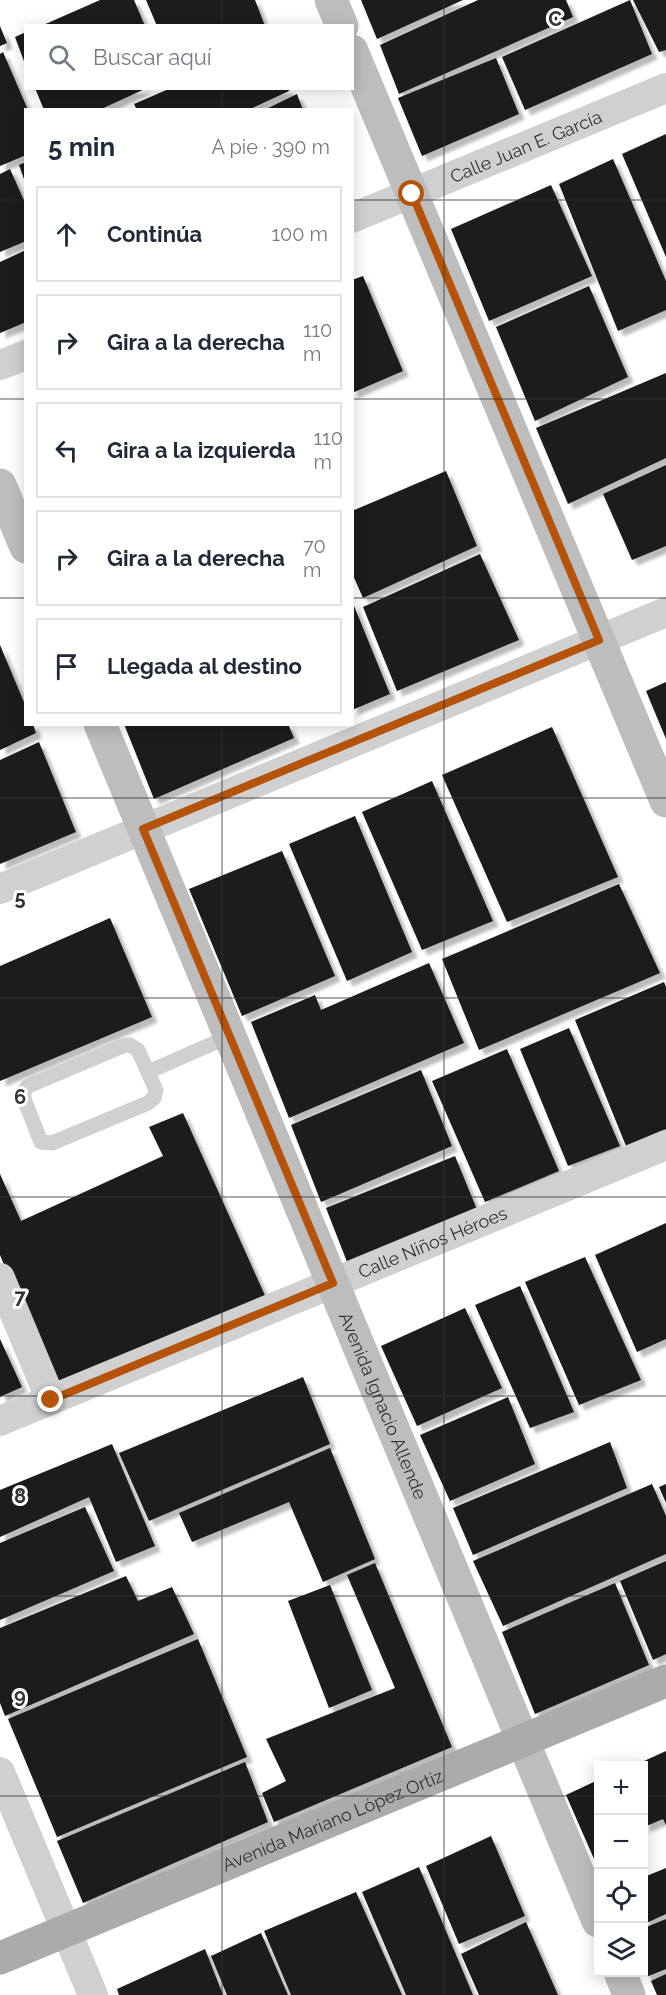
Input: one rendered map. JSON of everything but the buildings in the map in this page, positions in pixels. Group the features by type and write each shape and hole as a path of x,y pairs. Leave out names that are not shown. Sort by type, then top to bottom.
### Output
{"main road":[{"name":"Avenida Mariano López Ortiz","path":"0,1958 666,1681"}],"street":[{"path":"331,0 341,24"},
{"path":"354,56 666,801"},
{"name":"Calle Juan E. García","path":"354,217 666,88"},
{"path":"0,365 24,356"},
{"path":"0,485 24,542"},
{"path":"0,889 666,612"},
{"name":"Avenida Ignacio Allende","path":"101,726 594,1911"},
{"name":"Calle Niños Héroes","path":"0,1421 666,1145"},
{"path":"0,1278 51,1400"},
{"path":"0,1772 93,1995"},
{"path":"622,1977 629,1995"}],"lane":[{"path":"148,1072 230,1036"},
{"path":"125,1045 138,1050 148,1072 156,1090 154,1098 148,1103 52,1143 41,1142 24,1099 24,1091 28,1086 125,1045"}],"route":[{"path":"51,1400 333,1283 143,829 599,640 412,194"}]}
